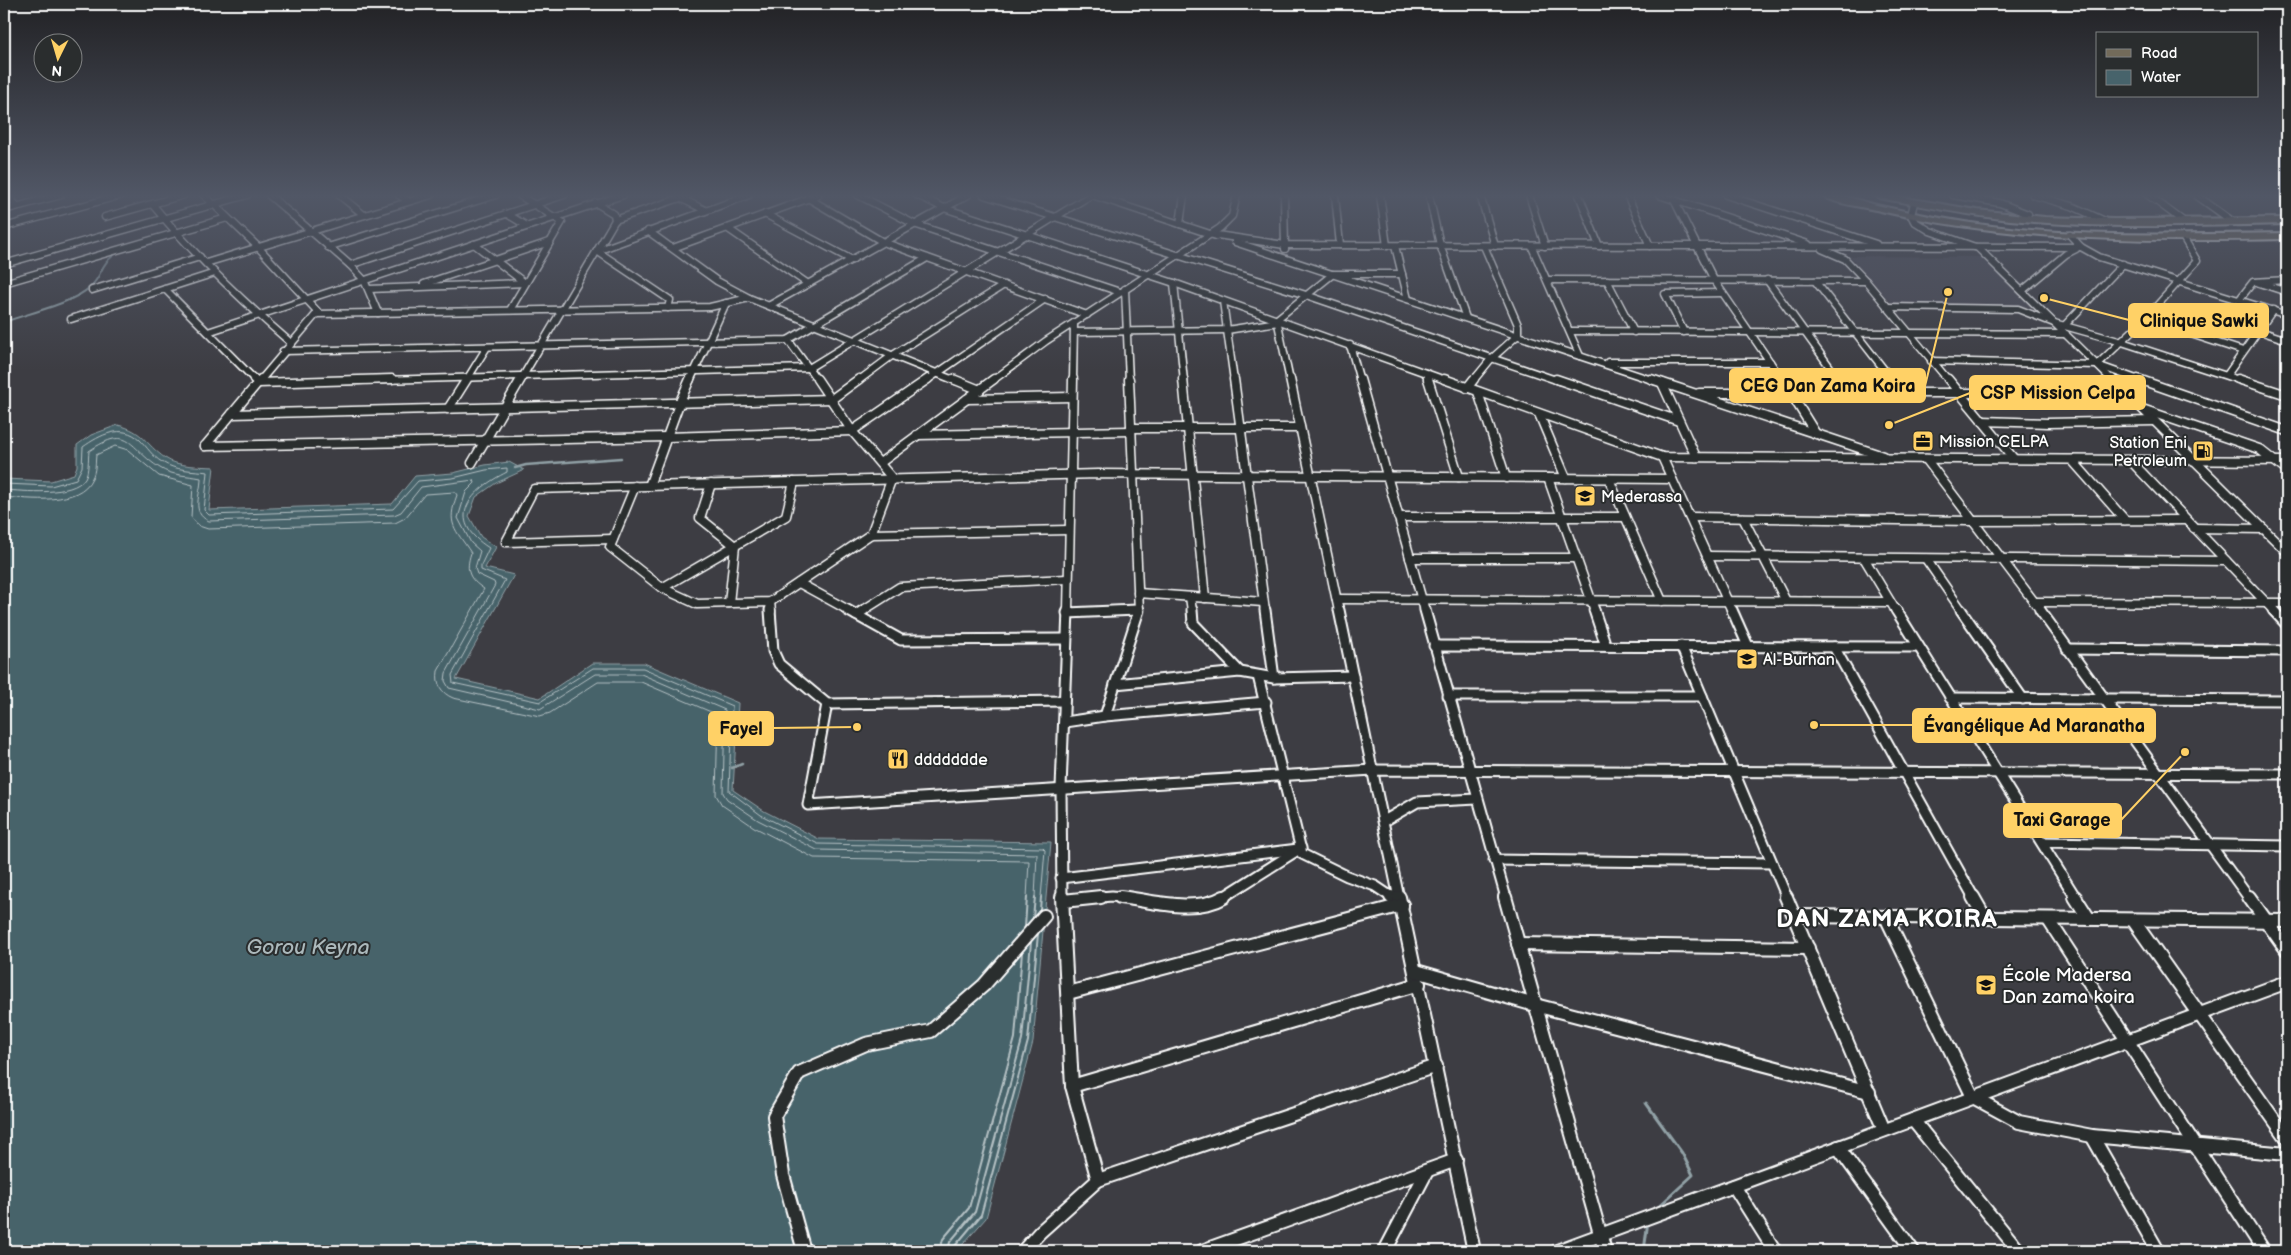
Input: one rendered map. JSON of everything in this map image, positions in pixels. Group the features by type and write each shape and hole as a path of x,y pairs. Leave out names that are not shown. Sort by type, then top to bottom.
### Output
{"street":[{"path":"4,264 40,254"},
{"path":"4,283 104,254"},
{"path":"197,254 258,315 291,343"},
{"path":"206,263 237,254"},
{"path":"264,254 318,312 283,351 205,446 667,437 852,431 1045,300"},
{"path":"337,254 364,280 378,313"},
{"path":"350,265 385,254"},
{"path":"208,332 445,254"},
{"path":"487,254 525,283"},
{"path":"414,287 514,254"},
{"path":"510,310 542,254"},
{"path":"472,463 595,254"},
{"path":"601,254 670,300 668,308"},
{"path":"681,254 718,280 749,298 980,390"},
{"path":"764,254 808,284"},
{"path":"840,254 852,260"},
{"path":"770,305 863,254"},
{"path":"915,254 1088,315"},
{"path":"165,289 258,383 809,368 993,254"},
{"path":"1001,254 1123,290"},
{"path":"1084,254 1174,283 1662,457 2287,462"},
{"path":"880,463 1046,342 1074,328 1088,315 1123,290 1178,254 1306,295 1679,421"},
{"path":"1271,254 1890,458"},
{"path":"1285,254 1285,258"},
{"path":"1397,254 1408,299"},
{"path":"1443,254 1466,318"},
{"path":"1467,388 1491,359 1518,335 1518,325 1487,254"},
{"path":"1535,254 1580,356"},
{"path":"1702,254 1722,293 1791,392 1816,434"},
{"path":"1835,254 1841,256 1866,281 2014,459"},
{"path":"1984,254 2287,552"},
{"path":"2022,291 2067,254"},
{"path":"2094,254 2287,315"},
{"path":"2097,365 2181,282 2196,261 2194,254"},
{"path":"92,290 200,257"},
{"path":"283,351 788,340 927,258"},
{"path":"2065,325 2124,264"},
{"path":"71,319 215,273"},
{"path":"1074,328 1127,331 1227,330 1277,321 1333,274 1402,274"},
{"path":"1548,280 1866,281"},
{"path":"1607,280 1634,332"},
{"path":"1767,280 1848,392"},
{"path":"2239,300 2253,282 2287,280"},
{"path":"1815,281 1902,392"},
{"path":"2253,282 2287,292"},
{"path":"369,289 525,283"},
{"path":"1174,283 1205,598"},
{"path":"232,414 832,399 893,355 1004,285"},
{"path":"1105,716 1139,610 1127,331 1123,290"},
{"path":"1684,332 1664,294 1722,293"},
{"path":"316,314 710,307 749,298"},
{"path":"1223,301 1274,678"},
{"path":"649,486 679,404 726,303"},
{"path":"1887,308 2010,308 2024,311 2287,395"},
{"path":"2226,375 2257,330 2274,310"},
{"path":"2145,319 2243,351"},
{"path":"1277,321 1419,984 1474,1251"},
{"path":"1074,328 1065,722 1061,788 1061,878 1072,1086 1098,1180"},
{"path":"2257,330 2287,340"},
{"path":"1570,331 2066,334"},
{"path":"788,340 832,399 852,431 892,478"},
{"path":"1350,345 1604,1251"},
{"path":"448,409 487,347"},
{"path":"1931,361 2097,365 2287,431"},
{"path":"1600,362 1770,362"},
{"path":"1426,373 1459,477"},
{"path":"1662,383 1696,457"},
{"path":"1478,392 1506,478"},
{"path":"1692,393 2126,393"},
{"path":"967,399 1072,397"},
{"path":"2142,409 2259,449 2277,461 2287,471"},
{"path":"1539,414 1566,478"},
{"path":"1982,421 2048,423 2154,421"},
{"path":"917,435 1131,429 1300,428"},
{"path":"1662,457 1748,646"},
{"path":"1926,459 2034,602 2287,950"},
{"path":"2072,460 2125,520"},
{"path":"2130,460 2287,625"},
{"path":"614,539 506,542 534,489 892,478 1133,474 1672,479"},
{"path":"872,534 892,478"},
{"path":"1548,478 1606,646"},
{"path":"1609,479 1662,601"},
{"path":"662,588 786,516 794,482"},
{"path":"711,484 700,518 735,546"},
{"path":"635,486 610,547 662,588 697,604 770,602 872,534 1068,530"},
{"path":"1398,517 1625,517"},
{"path":"1690,517 1972,521 2186,520"},
{"path":"1743,518 1786,600"},
{"path":"2194,528 2264,529"},
{"path":"728,603 735,546"},
{"path":"1707,556 2226,561"},
{"path":"1410,558 1577,558"},
{"path":"1864,558 2089,919"},
{"path":"1926,559 2023,699"},
{"path":"856,615 900,587 1067,579"},
{"path":"799,583 901,640 1066,639"},
{"path":"1138,593 1264,602"},
{"path":"1190,597 1193,623 1240,672"},
{"path":"1337,599 1890,602"},
{"path":"770,602 773,651 779,664 826,704 1064,701"},
{"path":"2034,602 2287,603"},
{"path":"1067,613 1139,610"},
{"path":"1434,646 1918,647"},
{"path":"1681,646 1884,1130"},
{"path":"1834,647 1906,773 1985,918"},
{"path":"2067,649 2287,651"},
{"path":"1115,684 1240,672 1274,678 1353,676"},
{"path":"1258,676 1266,702 1302,854 1347,876 1375,886 1402,904"},
{"path":"1448,696 1702,696"},
{"path":"1950,698 2287,700"},
{"path":"1065,722 1105,716 1266,702"},
{"path":"826,704 808,805 1373,770 2287,774"},
{"path":"1384,821 1417,802 1477,799"},
{"path":"2042,842 2287,846"},
{"path":"1061,878 1301,848"},
{"path":"1062,901 1112,896 1170,904 1198,904 1221,899 1301,848"},
{"path":"1494,860 1772,863"},
{"path":"1068,993 1402,904"},
{"path":"804,1251 783,1175 774,1116 799,1072 866,1044 931,1031 984,985 1044,916"},
{"path":"1795,916 2287,921"},
{"path":"1886,917 1973,1097 2019,1122 2092,1136 2195,1144 2287,1154"},
{"path":"2048,919 2264,1251"},
{"path":"2133,920 2287,1138"},
{"path":"1518,944 1808,948"},
{"path":"1416,971 1535,1005 1869,1092"},
{"path":"1557,1251 2287,982"},
{"path":"1072,1086 1419,984"},
{"path":"1023,1251 1040,1232 1098,1180 1436,1066"},
{"path":"1913,1120 2019,1251"},
{"path":"2092,1136 2157,1251"},
{"path":"1838,1147 1913,1251"},
{"path":"1202,1251 1456,1160"},
{"path":"1384,1251 1427,1171"},
{"path":"1734,1186 1775,1251"}],"shaded area":[{"path":"1850,256 1982,257 2031,307 1892,304"}],"water":[{"name":"Gorou Keyna","path":"118,425 134,431 158,453 170,461 189,466 214,467 209,510 392,504 415,476 453,473 485,465 509,462 524,470 496,483 476,497 469,516 481,537 496,547 485,568 514,575 456,679 540,698 592,663 644,663 738,703 733,790 764,811 819,839 1051,842 1033,1042 986,1218 957,1251 4,1251 4,479 51,481 74,474 77,466 77,445 91,435"}],"waterway":[{"path":"4,322 49,308 83,293 94,283 104,265 116,254"},
{"path":"515,468 526,465 621,458"},
{"path":"732,768 742,764"},
{"path":"1646,1103 1682,1153 1693,1175 1656,1209"},
{"path":"1644,1251 1648,1221"}],"place":[{"name":"CEG Dan Zama Koira","path":"1948,292"},
{"name":"Clinique Sawki","path":"2044,298"},
{"name":"CSP Mission Celpa","path":"1889,425"},
{"name":"Mission CELPA","path":"1923,441"},
{"name":"Station Eni Petroleum","path":"2203,451"},
{"name":"Mederassa","path":"1585,496"},
{"name":"Al-Burhan","path":"1747,659"},
{"name":"Évangélique Ad Maranatha","path":"1814,725"},
{"name":"Fayel","path":"857,727"},
{"name":"Taxi Garage","path":"2185,752"},
{"name":"ddddddde","path":"898,759"},
{"name":"École Madersa Dan zama koira","path":"1986,985"}],"district":[{"name":"DAN ZAMA KOIRA","path":"1887,918"}]}
